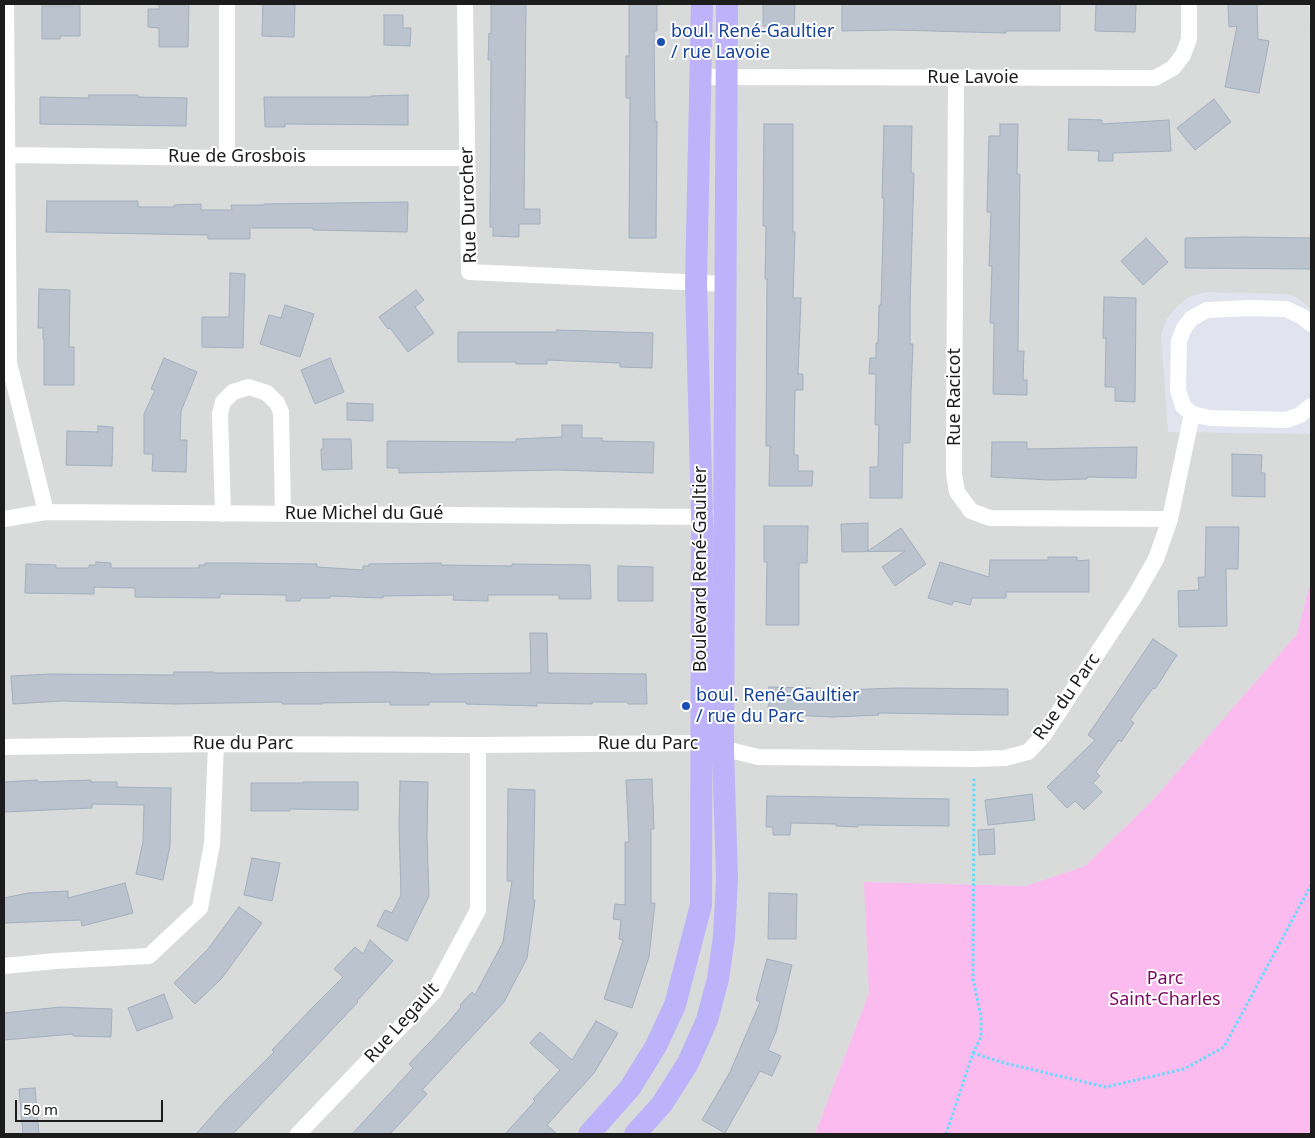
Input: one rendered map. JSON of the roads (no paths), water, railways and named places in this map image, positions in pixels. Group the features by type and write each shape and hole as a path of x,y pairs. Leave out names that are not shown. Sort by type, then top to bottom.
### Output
{"street":[{"path":"6,4 9,363 46,512"},
{"path":"227,4 227,158"},
{"name":"Rue Durocher","path":"465,4 469,272 726,284"},
{"name":"Boulevard René-Gaultier","path":"589,1134 630,1088 656,1046 677,996 701,904 702,517 696,283 702,4"},
{"name":"Boulevard René-Gaultier","path":"635,1134 662,1104 688,1063 707,1020 718,979 724,937 728,879 723,749 727,4"},
{"name":"Rue Lavoie","path":"701,77 1155,78 1173,68 1184,56 1189,39 1189,4"},
{"name":"Rue Racicot","path":"956,78 954,474 956,492 971,511 990,518 1170,519"},
{"name":"Rue de Grosbois","path":"7,156 467,158"},
{"path":"1311,324 1303,317 1286,309 1207,310 1192,318 1184,328 1179,341 1178,390 1183,406 1192,414 1210,418 1286,420 1300,415 1311,406"},
{"path":"223,514 220,414 222,402 233,392 249,387 267,393 277,403 282,412 283,513"},
{"name":"Rue du Parc","path":"4,747 216,744 478,745 701,743 758,757 974,759 1005,758 1028,752 1043,736 1146,578 1156,559 1170,519 1192,414"},
{"name":"Rue Michel du Gué","path":"4,519 46,512 725,517"},
{"path":"4,966 149,956 200,908 212,844 216,744"},
{"name":"Rue Legault","path":"298,1134 434,992 478,910 478,745"}],"place":[{"name":"boul. René-Gaultier / rue Lavoie","path":"661,42"},
{"name":"boul. René-Gaultier / rue du Parc","path":"686,706"}],"park label":[{"name":"Parc Saint-Charles","path":"1165,990"}]}
